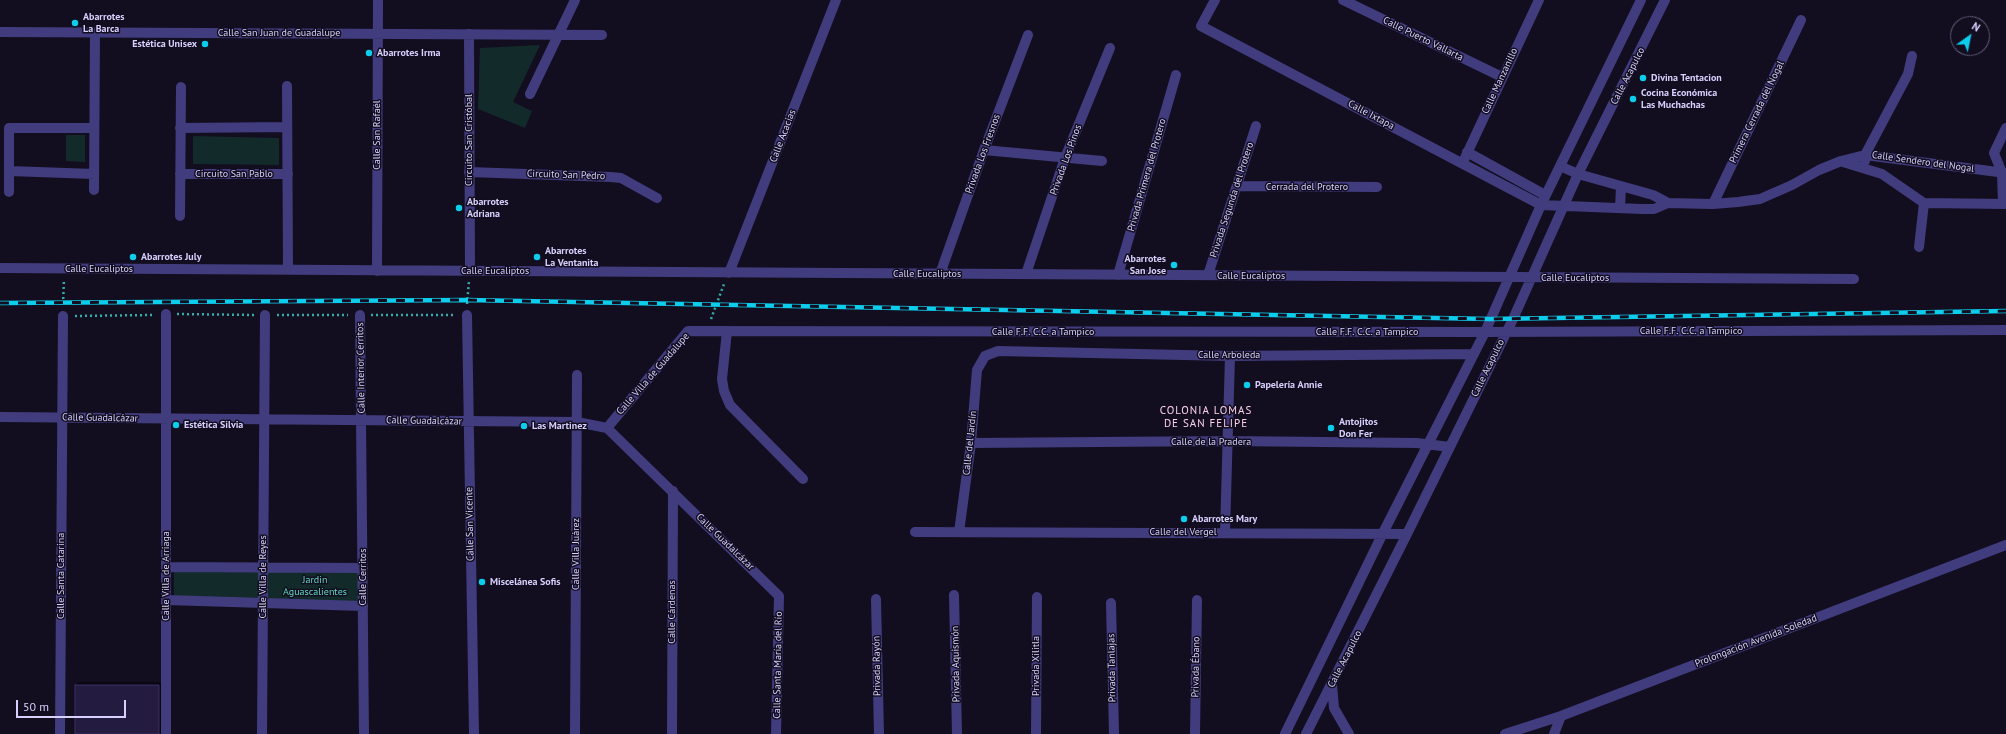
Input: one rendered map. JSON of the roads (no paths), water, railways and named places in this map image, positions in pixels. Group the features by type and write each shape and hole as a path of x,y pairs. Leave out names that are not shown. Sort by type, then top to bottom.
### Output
{"street":[{"name":"Calle San Rafaél","path":"376,270 378,0"},
{"path":"530,94 575,0"},
{"name":"Calle Acacias","path":"729,273 836,0"},
{"name":"Calle Ixtapa","path":"1216,0 1201,26 1463,162 1541,205"},
{"name":"Calle Puerto Vallarta","path":"1343,0 1502,77"},
{"name":"Calle Manzanillo","path":"1463,162 1539,0"},
{"name":"Calle Acapulco","path":"1285,734 1383,533 1485,332 1541,205 1641,0"},
{"name":"Calle Acapulco","path":"1306,734 1408,534 1506,331 1578,174 1665,0"},
{"name":"Primera Cerrada del Nogal","path":"1713,204 1801,20"},
{"name":"Calle San Juan de Guadalupe","path":"0,32 602,34"},
{"path":"94,33 94,190"},
{"name":"Circuito San Cristóbal","path":"469,34 470,271"},
{"name":"Privada Los Fresnos","path":"940,274 984,150 1028,35"},
{"name":"Privada Los Pinos","path":"1026,274 1065,158 1110,48"},
{"path":"1864,167 1865,154 1908,74 1912,56"},
{"name":"Privada Primera del Protero","path":"1118,275 1176,75"},
{"name":"Circuito San Pablo","path":"287,86 288,270"},
{"name":"Circuito San Pablo","path":"180,216 181,87"},
{"name":"Privada Segunda del Protero","path":"1208,275 1256,126"},
{"path":"180,128 287,127"},
{"path":"9,192 9,128 94,128"},
{"path":"1919,247 1924,203 2005,204 2004,173 1994,153 2006,128"},
{"path":"984,150 1102,161"},
{"path":"1467,152 1546,195"},
{"name":"Calle Sendero del Nogal","path":"1541,205 1654,209 1668,203 1713,204 1760,199 1841,161 1865,154 2004,173"},
{"name":"Calle Sendero del Nogal","path":"1841,161 1864,167 1882,174 1924,203"},
{"name":"Calle Sendero del Nogal","path":"1560,166 1578,174 1653,195 1668,203"},
{"path":"9,171 94,174"},
{"name":"Circuito San Pedro","path":"469,172 621,178 657,198"},
{"name":"Circuito San Pablo","path":"180,174 288,174"},
{"name":"Cerrada del Protero","path":"1237,186 1377,187"},
{"path":"1620,208 1621,187"},
{"name":"Calle Eucaliptos","path":"0,268 1854,279"},
{"name":"Calle Villa de Arriaga","path":"166,314 166,734"},
{"name":"Calle Villa de Reyes","path":"262,734 265,315"},
{"name":"Calle Interior Cerritos","path":"360,315 361,420"},
{"name":"Calle San Vicente","path":"467,315 474,734"},
{"name":"Calle Santa Catarina","path":"60,734 62,316"},
{"name":"Calle F.F. C.C. a Tampico","path":"728,331 1485,332 2006,330"},
{"name":"Calle Villa de Guadalupe","path":"607,428 688,331 728,331"},
{"path":"728,331 722,379 724,392 730,406 802,479"},
{"name":"Calle Arboleda","path":"985,356 998,351 1230,356 1474,354"},
{"name":"Calle del Jardín","path":"959,532 971,443 977,370 985,356"},
{"path":"1225,533 1230,356"},
{"name":"Calle Villa Juárez","path":"575,734 577,375"},
{"name":"Calle Guadalcázar","path":"0,417 577,422 607,428 779,596"},
{"name":"Calle Cerritos","path":"361,420 364,734"},
{"name":"Calle de la Pradera","path":"971,443 1228,441 1417,443 1450,447"},
{"name":"Calle Cárdenas","path":"672,734 673,491"},
{"name":"Calle del Vergel","path":"915,532 1408,534"},
{"name":"Prolongación Avenida Soledad","path":"1505,734 1561,716 2006,545"},
{"path":"166,567 362,568"},
{"name":"Privada Aquismón","path":"954,595 957,734"},
{"name":"Calle Santa María del Río","path":"776,734 779,596"},
{"name":"Privada Xilitla","path":"1036,734 1037,597"},
{"name":"Privada Rayón","path":"876,599 878,734"},
{"path":"166,600 363,606"},
{"name":"Privada Ébano","path":"1195,734 1197,600"},
{"name":"Privada Tanlajas","path":"1111,603 1114,734"},
{"path":"1332,684 1334,708 1349,734"},
{"path":"1554,734 1561,716"}],"railway":[{"path":"0,303 467,300 1490,319 2006,311"}],"place":[{"name":"Abarrotes La Barca","path":"75,23"},
{"name":"Estética Unisex","path":"205,44"},
{"name":"Abarrotes Irma","path":"369,53"},
{"name":"Divina Tentacion","path":"1643,78"},
{"name":"Cocina Económica Las Muchachas","path":"1633,99"},
{"name":"Abarrotes Adriana","path":"459,208"},
{"name":"Abarrotes July","path":"133,257"},
{"name":"Abarrotes La Ventanita","path":"537,257"},
{"name":"Abarrotes San Jose","path":"1174,265"},
{"name":"Papelería Annie","path":"1247,385"},
{"name":"Estética Silvia","path":"176,425"},
{"name":"Las Martinez","path":"524,426"},
{"name":"Antojitos Don Fer","path":"1331,428"},
{"name":"Abarrotes Mary","path":"1184,519"},
{"name":"Miscelánea Sofis","path":"482,582"}],"district":[{"name":"COLONIA LOMAS DE SAN FELIPE","path":"1206,417"}],"park label":[{"name":"Jardin Aguascalientes","path":"315,586"}]}
